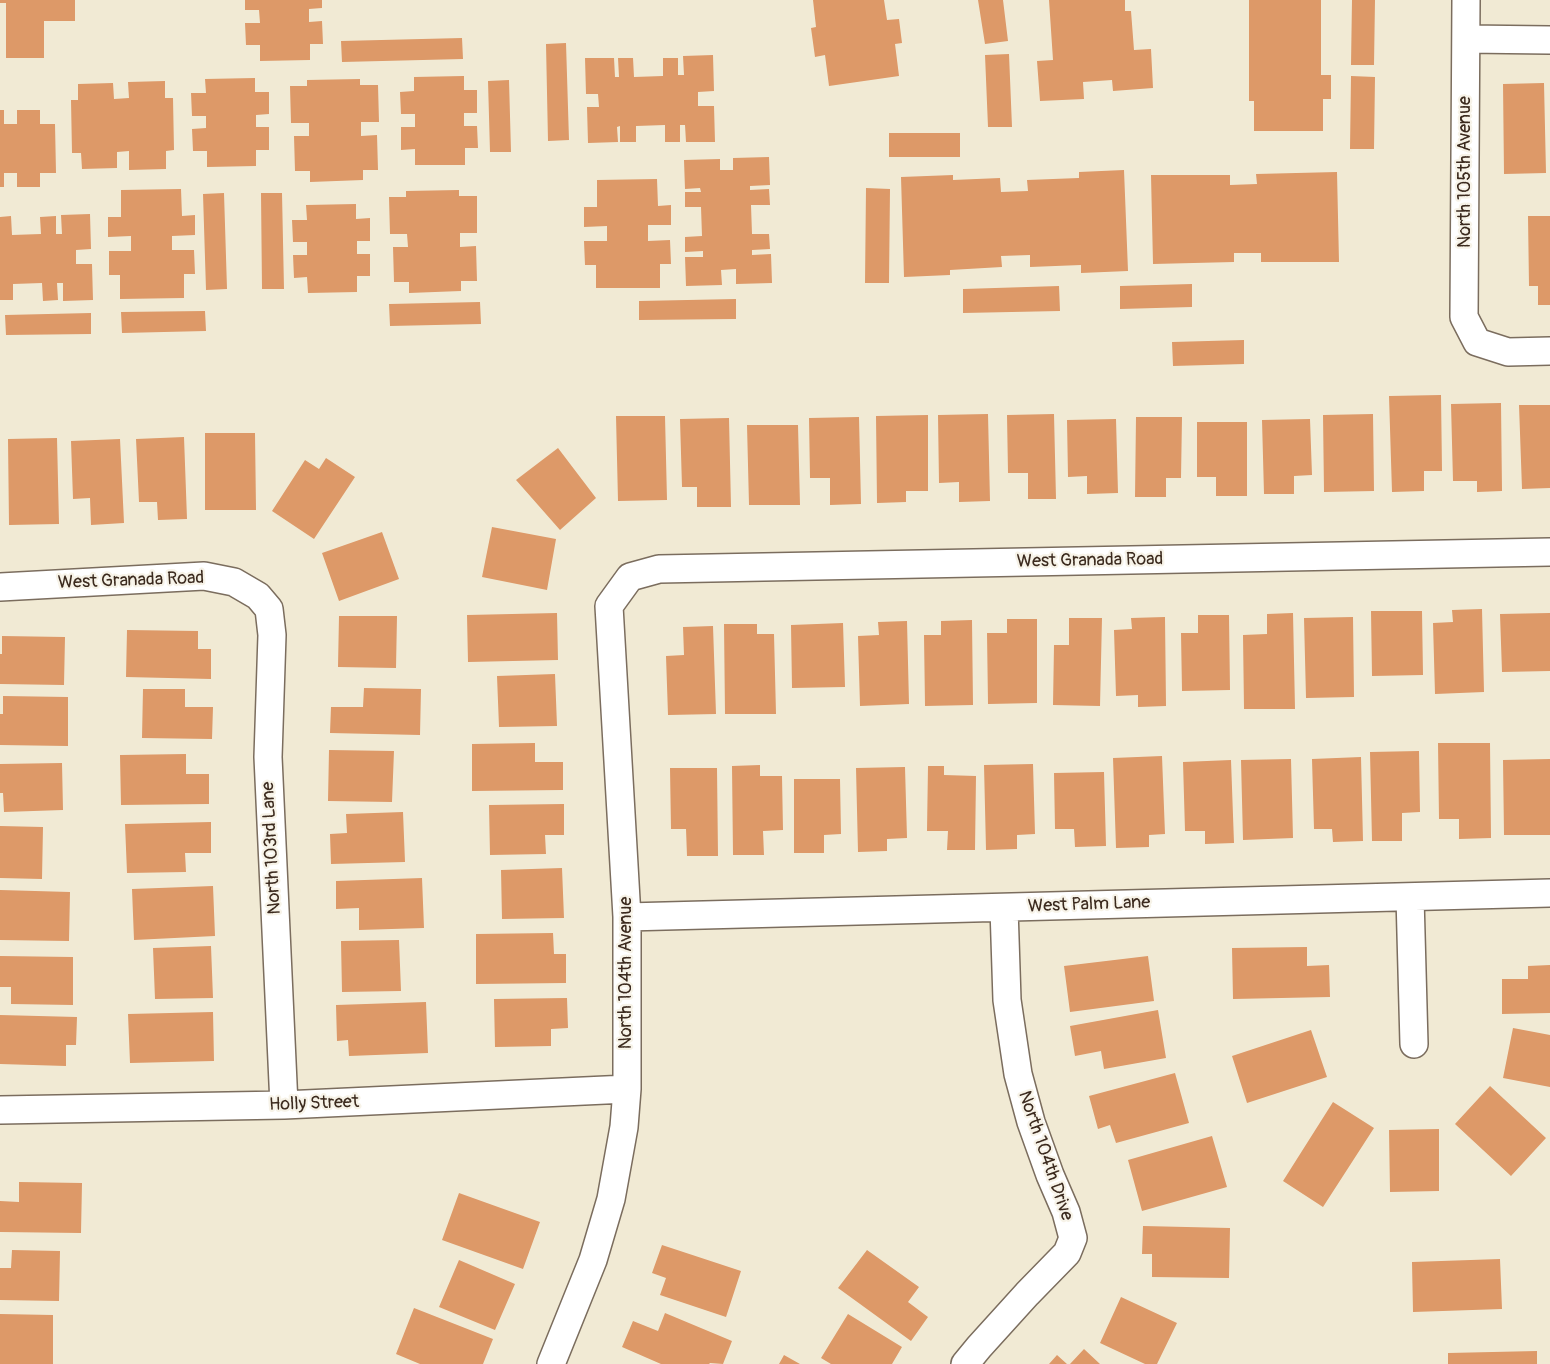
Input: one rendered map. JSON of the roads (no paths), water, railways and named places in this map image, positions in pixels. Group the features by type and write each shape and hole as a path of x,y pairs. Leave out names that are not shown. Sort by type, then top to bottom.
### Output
{"street":[{"name":"North 105th Avenue","path":"1466,0 1464,317 1477,342 1508,352 1550,351"},
{"path":"1466,39 1550,40"},
{"name":"West Granada Road","path":"630,577 659,569 1550,552"},
{"name":"West Granada Road","path":"0,587 204,576 234,582 258,596"},
{"name":"North 104th Avenue","path":"551,1364 593,1260 611,1199 624,1127 627,1089 627,917 609,606 630,577"},
{"name":"North 103rd Lane","path":"258,596 269,609 272,635 268,757 284,1105"},
{"name":"West Palm Lane","path":"627,917 1550,893"},
{"path":"1410,897 1414,1044"},
{"name":"North 104th Drive","path":"965,1364 1067,1253 1073,1238 1066,1212 1030,1122 1018,1074 1007,1000 1004,908"},
{"name":"Holly Street","path":"0,1110 284,1105 627,1089"}]}
